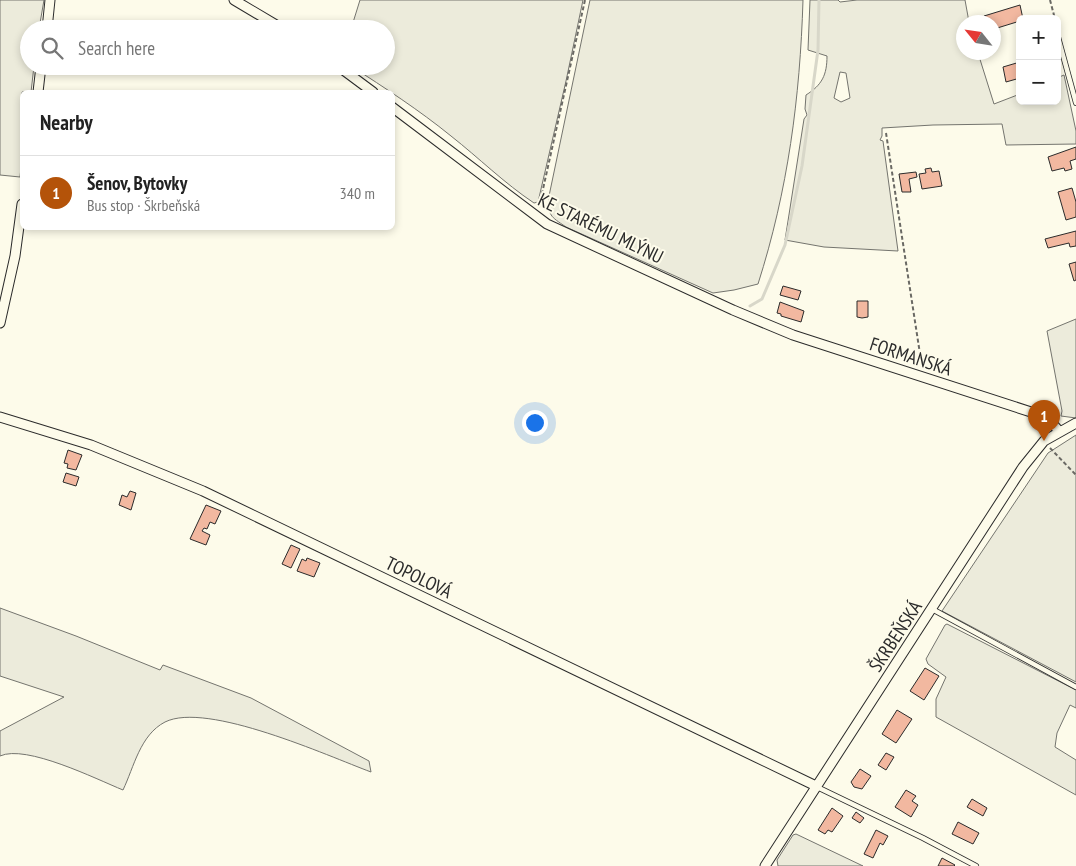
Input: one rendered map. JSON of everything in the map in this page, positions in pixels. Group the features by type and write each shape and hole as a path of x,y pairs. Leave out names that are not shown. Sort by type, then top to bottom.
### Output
{"street":[{"path":"47,20 50,0"},
{"path":"234,0 268,20"},
{"path":"38,90 41,75"},
{"path":"350,75 370,90"},
{"name":"KE STARÉMU MLÝNU","path":"395,109 548,224 733,310"},
{"path":"0,323 15,256 20,219"},
{"name":"FORMANSKÁ","path":"733,310 793,335 1031,412 1050,421 1059,431"},
{"name":"TOPOLOVÁ","path":"0,417 91,445 203,491 816,786"},
{"path":"1059,431 1076,423"},
{"name":"ŠKRBEŇSKÁ","path":"765,866 1023,467 1044,441 1059,431"}],"lane":[{"path":"1061,48 1076,103"},
{"path":"932,609 1076,687"},
{"path":"816,786 976,866"}],"path":[{"path":"537,217 585,0"},
{"path":"1050,0 1055,15"},
{"path":"886,133 924,377"},
{"path":"1044,441 1076,476"}],"shaded area":[{"path":"0,0 44,0 41,20 20,20 20,75 33,75 31,90 20,90 20,177 0,175"},
{"path":"360,0 583,0 538,202 534,203 502,179 427,117 395,95 395,90 387,90 365,75 395,75 395,20 354,20"},
{"path":"590,0 803,0 799,72 791,144 777,214 758,284 713,293 566,227 551,215 549,196"},
{"path":"810,0 838,0 840,2 857,0 965,0 968,15 956,15 956,60 980,60 994,104 1016,96 1016,105 1061,105 1061,76 1064,75 1076,131 1076,144 1006,145 1002,124 882,128 880,140 883,141 898,251 824,247 785,240 804,119 807,115 805,109 806,95 823,79 827,56 808,50","holes":["840,72 846,73 850,98 841,102 834,98"]},
{"path":"1076,319 1076,418 1061,416 1062,411 1047,331"},
{"path":"1076,435 1076,682 942,611 1048,453"},
{"path":"0,608 160,670 163,665 251,698 369,761 371,772 268,733 237,724 184,717 165,722 149,735 139,752 123,790 61,764 43,759 12,754 0,756 0,731 64,697 0,676"},
{"path":"947,624 1076,690 1076,708 1070,705 1057,733 1055,747 1076,760 1076,795 936,717 936,699 946,677 928,664 926,659"},
{"path":"796,834 863,866 778,866 777,860 793,835"}],"building":[{"path":"1020,5 1022,15 1016,15 1016,22 1001,27 1001,15 987,15"},
{"path":"1016,63 1016,79 1006,82 1003,67"},
{"path":"1076,147 1076,159 1070,161 1072,169 1065,171 1064,168 1052,171 1048,157"},
{"path":"931,168 932,172 939,171 942,186 922,189 919,174 926,173 925,169"},
{"path":"916,172 917,177 909,179 911,192 902,192 899,174"},
{"path":"1072,188 1076,202 1076,217 1066,220 1058,192"},
{"path":"1076,231 1076,246 1070,247 1069,243 1048,248 1045,239"},
{"path":"1076,262 1076,280 1074,281 1069,264"},
{"path":"783,286 801,291 798,300 780,295"},
{"path":"857,301 868,301 868,317 857,317"},
{"path":"780,302 804,311 801,322 777,313"},
{"path":"68,450 82,455 76,470 67,468 68,464 64,463"},
{"path":"66,473 79,477 76,486 63,482"},
{"path":"130,491 136,493 131,510 119,505 122,495 127,497"},
{"path":"206,505 221,511 215,524 210,522 207,529 204,528 202,531 210,535 206,545 190,539"},
{"path":"291,545 300,549 291,568 282,564"},
{"path":"307,558 320,563 314,577 297,571 302,559 306,561"},
{"path":"925,668 939,676 924,700 910,691"},
{"path":"897,710 912,719 896,743 882,734"},
{"path":"886,753 894,757 886,770 878,765"},
{"path":"860,769 871,776 862,789 854,787 851,782"},
{"path":"906,790 916,796 912,801 918,805 911,817 895,807"},
{"path":"972,799 987,808 983,816 967,807"},
{"path":"832,808 843,816 832,832 828,830 825,834 818,830"},
{"path":"856,812 864,818 860,823 852,818"},
{"path":"958,822 979,833 973,844 952,834"},
{"path":"876,830 888,836 883,845 880,843 873,858 864,854"},
{"path":"942,858 955,865 938,866"}],"waterway":[{"path":"750,306 762,299 785,245 802,166 818,50 819,0"}],"place":[{"name":"Šenov, Bytovky","path":"1044,441"}]}
